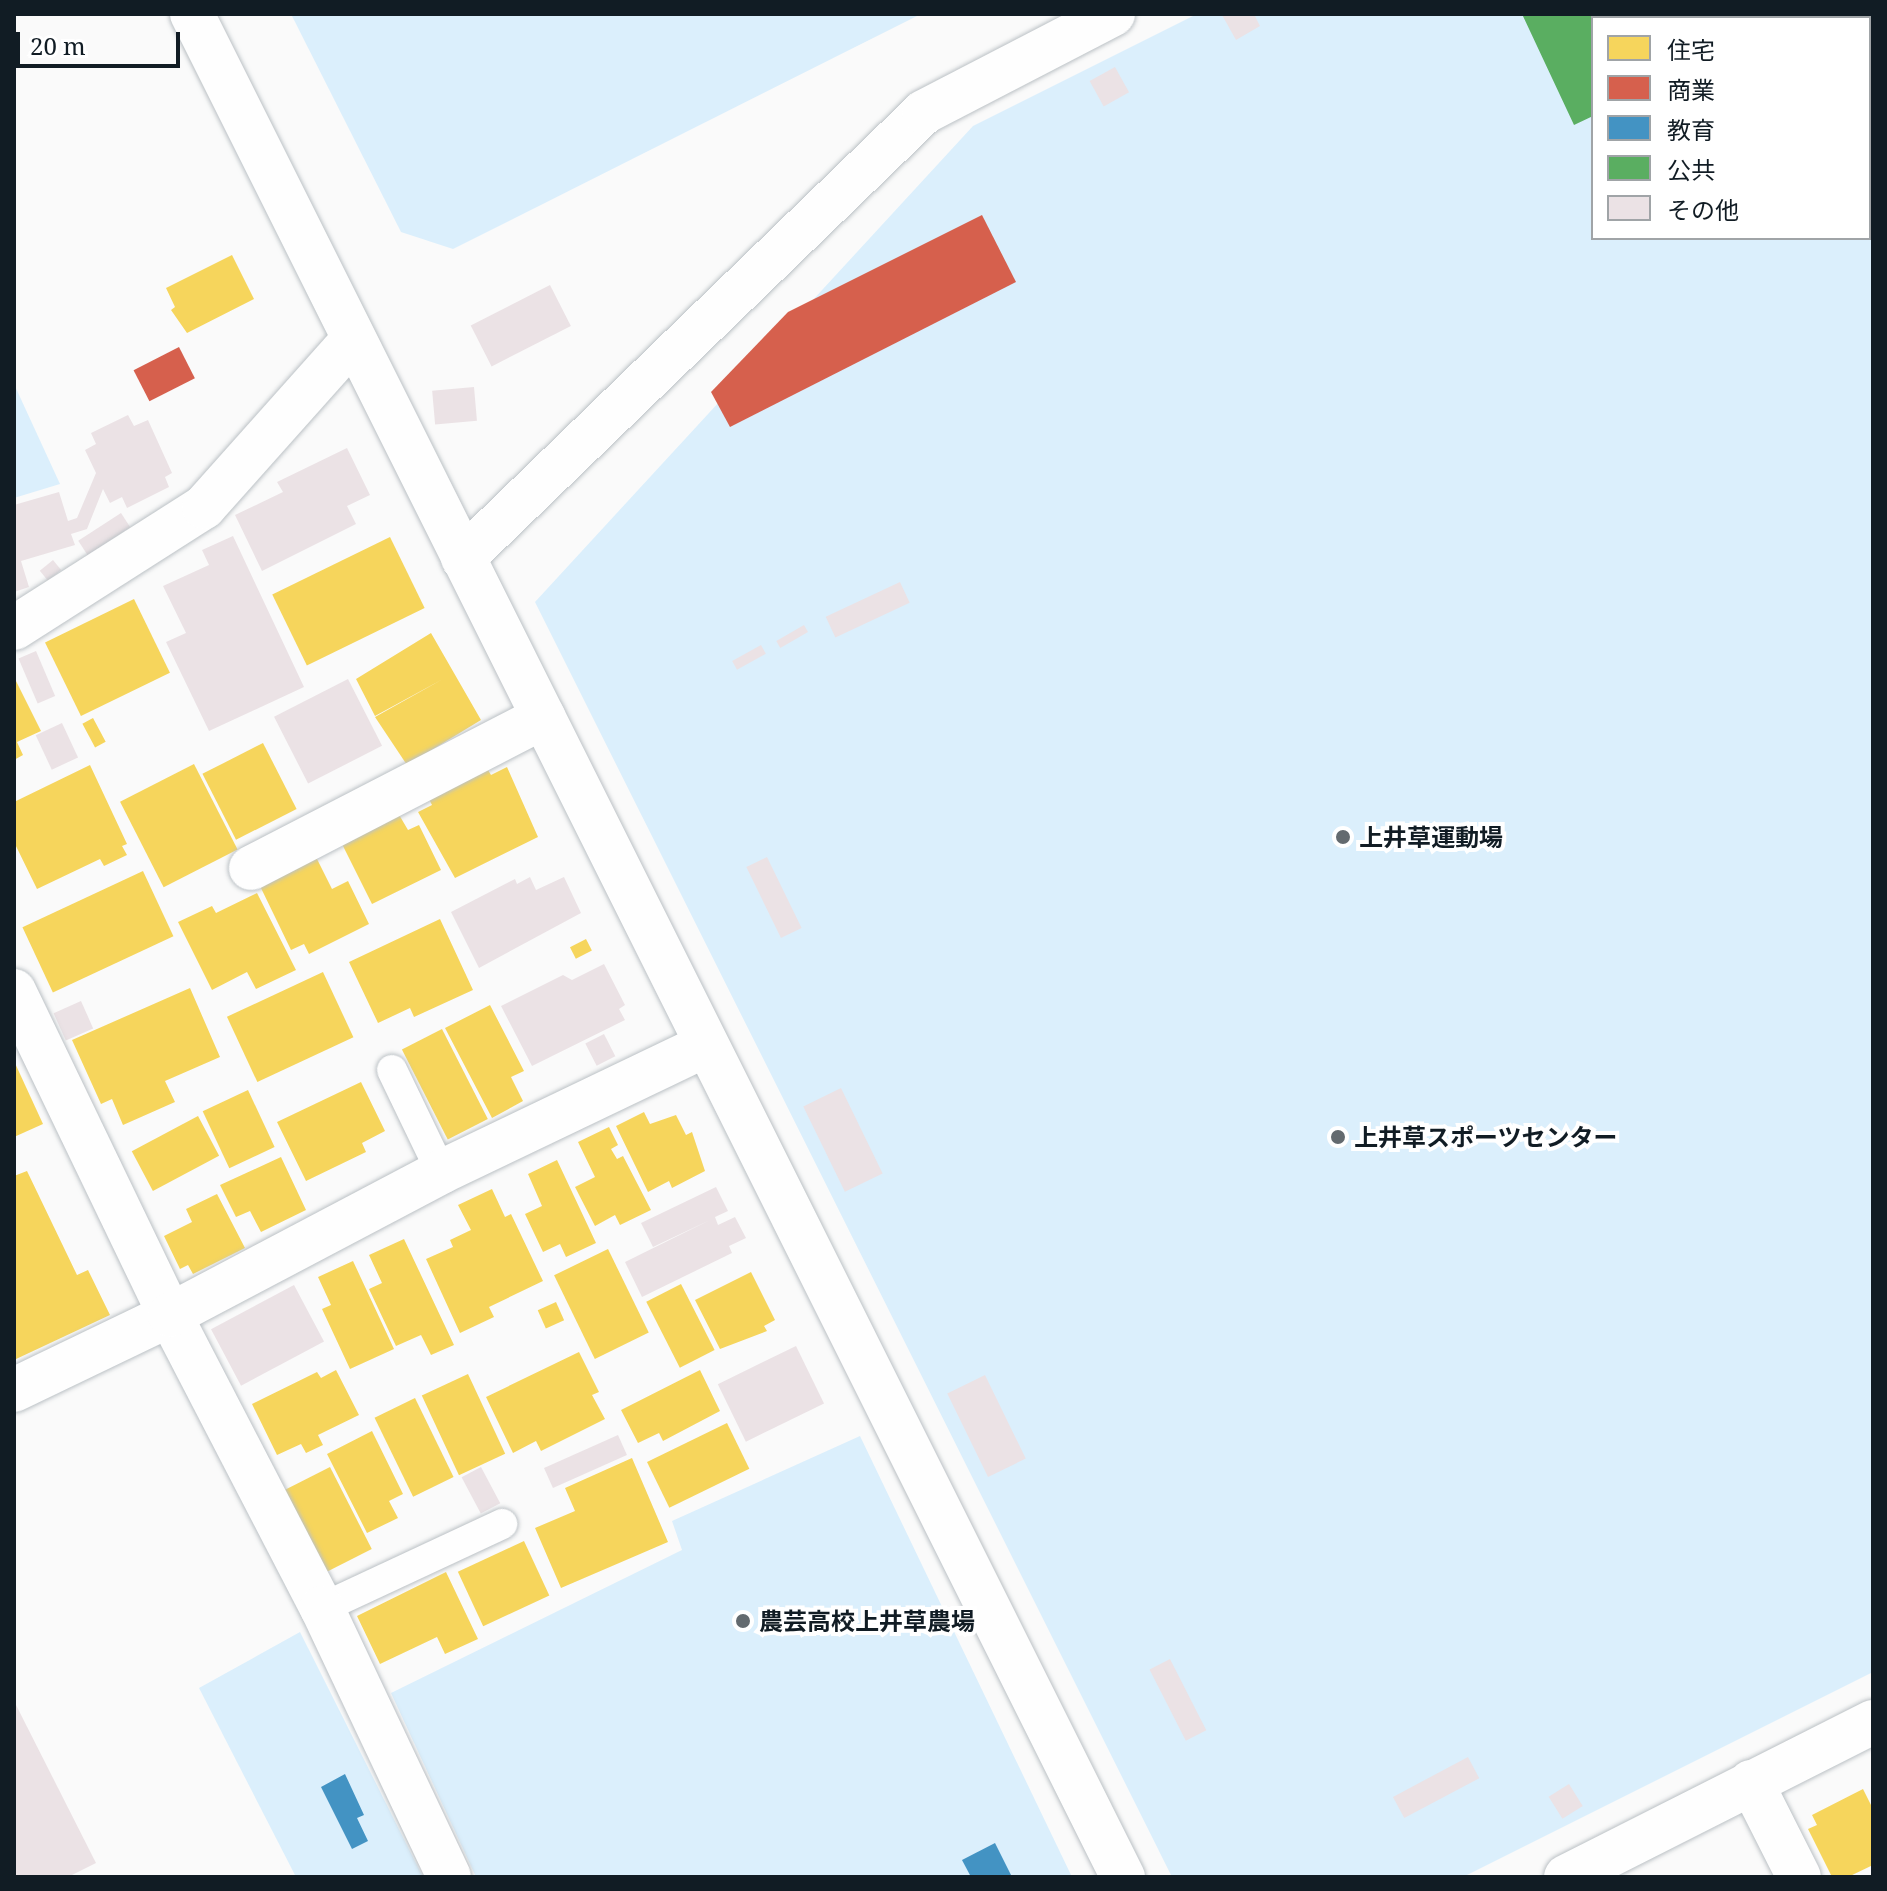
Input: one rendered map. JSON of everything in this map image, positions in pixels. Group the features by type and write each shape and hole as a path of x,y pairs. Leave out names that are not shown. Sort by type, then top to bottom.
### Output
{"street":[{"path":"192,14 352,341 1123,1877"},
{"path":"463,558 924,112 1113,14"},
{"path":"14,628 204,507 352,341"},
{"path":"251,868 543,717"},
{"path":"14,991 170,1315 322,1608 449,1877"},
{"path":"14,1390 170,1315 441,1172 706,1045"},
{"path":"1566,1877 1873,1722"},
{"path":"1751,1782 1799,1877"}],"lane":[{"path":"392,1070 441,1172"},
{"path":"322,1608 502,1524"}],"shaded area":[{"path":"291,14 921,14 453,249 401,232"},
{"name":"上井草スポーツセンター","path":"1197,14 1873,14 1873,1672 1463,1877 1172,1877 535,602 973,126"},
{"path":"14,384 60,484 14,498"},
{"name":"農芸高校上井草農場","path":"860,1436 1072,1877 476,1877 391,1693 682,1550 672,1521"},
{"path":"300,1632 423,1877 296,1877 199,1688"}],"building: 住宅":[{"path":"232,255 254,299 187,333 171,310 175,307 166,288"},
{"path":"390,537 425,608 307,665 272,594"},
{"path":"134,599 170,673 81,716 45,642"},
{"path":"431,633 481,720 407,765 375,717 443,679 375,716 356,679"},
{"path":"14,677 41,731 17,742 23,755 14,760"},
{"path":"93,718 106,742 95,747 82,724"},
{"path":"263,743 297,809 236,840 202,774"},
{"path":"194,764 238,850 164,887 120,802"},
{"path":"90,765 127,844 122,846 127,855 104,866 100,859 37,889 14,842 14,802"},
{"path":"507,767 538,837 455,878 418,812 432,805 429,799 488,770 491,775"},
{"path":"398,813 408,830 419,825 441,870 372,904 341,842"},
{"path":"316,857 332,889 348,881 369,924 309,954 304,944 291,950 260,886"},
{"path":"143,871 173,936 53,992 22,927"},
{"path":"257,893 296,970 256,989 247,972 212,990 178,922 212,906 216,913"},
{"path":"440,919 473,990 414,1017 410,1008 378,1023 349,962"},
{"path":"586,939 592,951 576,959 570,947"},
{"path":"323,972 353,1037 257,1082 227,1017"},
{"path":"190,988 220,1057 165,1081 175,1102 123,1125 112,1099 101,1104 72,1040"},
{"path":"490,1005 524,1071 511,1077 523,1101 492,1118 445,1028"},
{"path":"442,1029 488,1119 448,1139 402,1049"},
{"path":"14,1061 43,1124 14,1137"},
{"path":"361,1082 385,1131 362,1143 366,1152 306,1181 277,1122"},
{"path":"248,1090 275,1147 229,1168 203,1111"},
{"path":"644,1112 650,1124 676,1115 686,1135 692,1132 705,1171 672,1188 669,1181 648,1192 616,1126"},
{"path":"198,1116 219,1156 153,1191 132,1151"},
{"path":"609,1127 618,1145 611,1149 617,1159 623,1156 651,1210 620,1225 615,1215 595,1226 575,1187 595,1177 578,1142"},
{"path":"281,1157 306,1210 261,1232 250,1211 236,1217 220,1185"},
{"path":"557,1160 596,1243 566,1257 560,1244 543,1252 525,1214 542,1206 528,1174"},
{"path":"27,1171 77,1275 88,1270 110,1315 14,1360 14,1176"},
{"path":"492,1189 505,1217 511,1214 543,1281 489,1307 494,1317 460,1333 426,1259 453,1247 450,1240 471,1230 458,1205"},
{"path":"217,1194 245,1248 193,1274 188,1265 180,1269 164,1236 192,1222 186,1209"},
{"path":"404,1239 454,1345 431,1355 421,1335 396,1346 369,1289 382,1283 369,1255"},
{"path":"608,1249 649,1333 595,1359 554,1275"},
{"path":"353,1261 394,1349 350,1369 322,1309 331,1305 318,1277"},
{"path":"751,1272 775,1320 764,1326 767,1331 720,1349 695,1300"},
{"path":"681,1284 715,1350 680,1368 646,1302"},
{"path":"556,1302 564,1320 546,1328 538,1310"},
{"path":"579,1352 599,1392 592,1395 605,1419 541,1451 536,1441 513,1453 486,1397"},
{"path":"336,1370 359,1415 318,1435 323,1445 306,1453 301,1444 277,1455 252,1404 317,1372 321,1378"},
{"path":"700,1370 720,1411 663,1441 659,1433 638,1443 621,1410"},
{"path":"468,1374 505,1454 459,1475 422,1396"},
{"path":"415,1398 454,1477 413,1497 375,1418"},
{"path":"727,1423 749,1469 669,1508 647,1462"},
{"path":"372,1431 403,1494 389,1501 398,1518 367,1533 327,1454"},
{"path":"632,1458 668,1542 561,1588 535,1528 575,1511 565,1488"},
{"path":"330,1467 372,1549 325,1573 284,1491"},
{"path":"524,1541 549,1595 483,1626 458,1572"},
{"path":"446,1572 478,1639 445,1654 437,1637 380,1664 357,1616"},
{"path":"1863,1789 1873,1809 1873,1865 1848,1877 1832,1877 1808,1829 1817,1825 1812,1815"}],"building: 商業":[{"path":"982,215 1016,282 730,427 711,392 788,312"},
{"path":"179,347 195,378 149,401 134,370"}],"building: 教育":[{"path":"345,1774 364,1815 357,1818 368,1841 352,1849 321,1787"},
{"path":"995,1843 1012,1877 971,1877 962,1860"}],"building: 公共":[{"path":"1522,14 1810,14 1591,16 1591,117 1574,125"}],"building: その他":[{"path":"1254,14 1260,26 1236,40 1222,15"},
{"path":"1115,67 1129,92 1104,106 1090,81"},
{"path":"550,285 571,326 492,366 471,325"},
{"path":"474,387 477,421 435,425 432,391"},
{"path":"128,415 134,426 148,420 172,473 165,477 169,487 127,508 122,497 110,503 103,489 87,529 71,534 75,545 21,561 29,587 14,592 14,505 59,492 68,521 77,518 96,473 85,450 96,444 91,433"},
{"path":"347,448 370,495 347,506 356,524 262,571 235,515 283,492 277,482"},
{"path":"121,513 130,527 87,555 78,541"},
{"path":"233,536 304,687 209,731 166,642 186,633 163,586 209,565 202,550"},
{"path":"53,560 61,570 48,581 40,571"},
{"path":"900,582 910,603 835,637 826,617"},
{"path":"804,625 808,632 780,648 776,641"},
{"path":"761,645 766,654 737,670 732,661"},
{"path":"36,651 55,696 38,704 19,658"},
{"path":"348,679 382,746 308,784 274,717"},
{"path":"62,723 78,757 52,770 36,735"},
{"path":"767,857 802,928 781,938 746,867"},
{"path":"530,877 536,890 564,877 581,913 479,968 451,912 515,879 517,884"},
{"path":"604,964 625,1005 619,1009 625,1020 532,1066 501,1006 563,975 572,980"},
{"path":"81,1001 93,1028 66,1041 54,1013"},
{"path":"604,1034 615,1056 597,1066 585,1044"},
{"path":"841,1088 883,1173 845,1192 803,1106"},
{"path":"716,1187 728,1211 715,1217 718,1225 735,1217 746,1238 729,1246 732,1253 642,1297 625,1262 710,1220 653,1247 641,1223"},
{"path":"294,1285 324,1342 241,1386 211,1329"},
{"path":"796,1346 824,1404 746,1442 718,1384"},
{"path":"985,1375 1026,1459 988,1477 947,1393"},
{"path":"618,1435 627,1455 553,1488 544,1468"},
{"path":"481,1467 500,1503 481,1514 462,1477"},
{"path":"1170,1659 1206,1730 1186,1741 1150,1669"},
{"path":"14,1701 96,1863 68,1877 14,1877"},
{"path":"1468,1757 1479,1778 1404,1818 1393,1797"},
{"path":"1569,1784 1583,1806 1562,1819 1549,1797"}],"place":[{"name":"上井草運動場","path":"1343,837"},
{"name":"上井草スポーツセンター","path":"1338,1137"},
{"name":"農芸高校上井草農場","path":"743,1621"}]}
